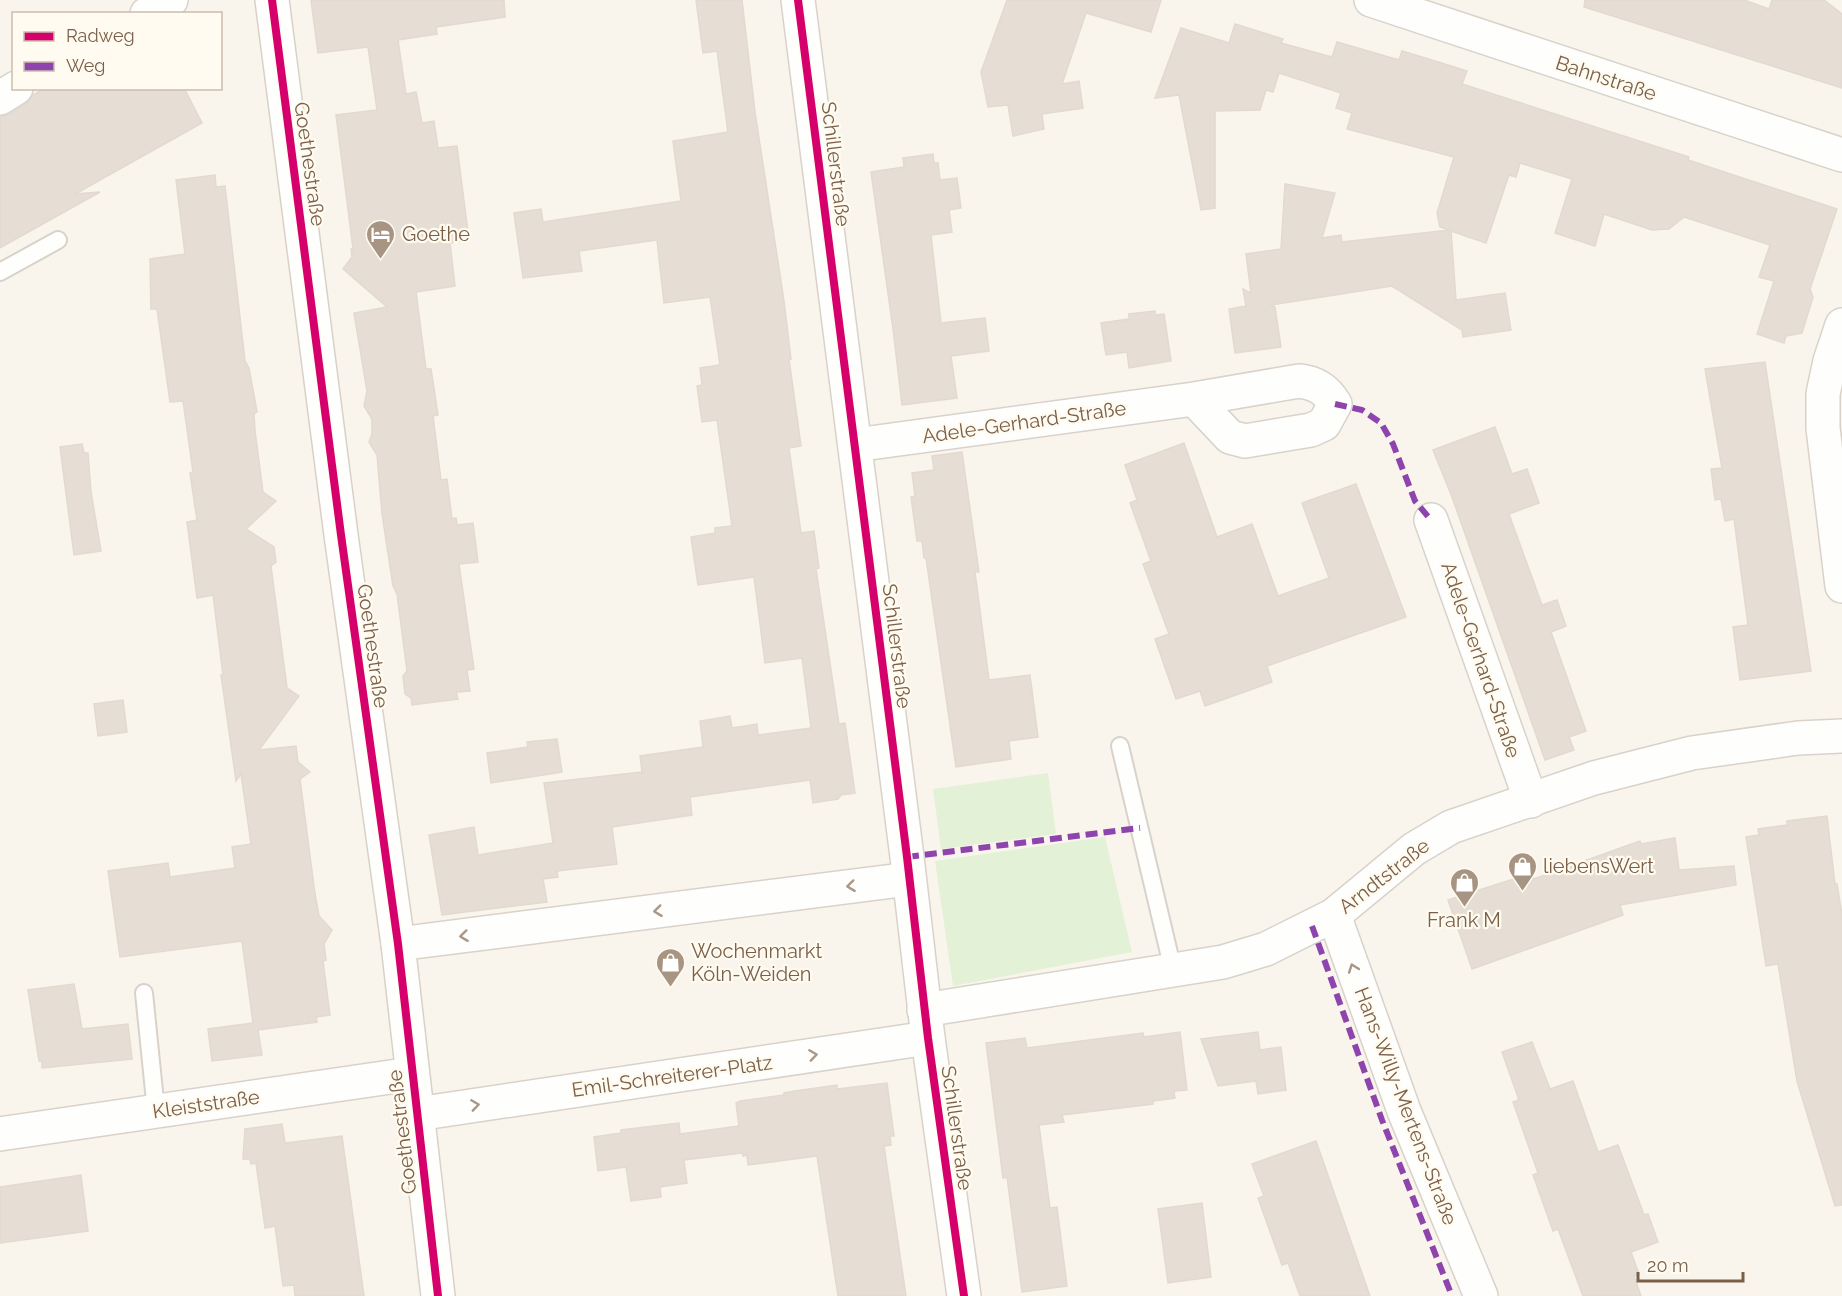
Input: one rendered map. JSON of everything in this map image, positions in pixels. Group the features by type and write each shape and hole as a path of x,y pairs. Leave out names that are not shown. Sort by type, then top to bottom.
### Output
{"street":[{"path":"150,12 171,0"},
{"name":"Goethestraße","path":"272,0 341,535 398,944 438,1296"},
{"name":"Schillerstraße","path":"798,0 926,1024 964,1296"},
{"name":"Bahnstraße","path":"1371,0 1840,149"},
{"path":"0,98 13,90"},
{"path":"1842,325 1830,361 1823,394 1823,428 1842,586"},
{"name":"Adele-Gerhard-Straße","path":"855,445 1194,399"},
{"name":"Adele-Gerhard-Straße","path":"1431,520 1531,801"},
{"name":"Arndtstraße","path":"926,1024 1173,970 1223,962 1266,949 1334,915 1414,849 1451,827 1594,778 1692,753 1798,738 1842,736"},
{"path":"398,944 909,879"},
{"name":"Hans-Willy-Mertens-Straße","path":"1334,915 1404,1111 1481,1296"},
{"name":"Emil-Schreiterer-Platz","path":"417,1114 926,1024"},
{"name":"Kleiststraße","path":"0,1134 411,1074"}],"lane":[{"path":"0,272 58,240"},
{"path":"1120,746 1173,970"},
{"path":"144,993 156,1111"}],"green space":[{"path":"1048,773 1056,834 941,849 933,789"},
{"path":"1105,837 1132,952 953,986 935,861"}],"building":[{"path":"311,0 504,0 505,17 436,27 437,34 398,40 406,94 416,92 422,123 434,121 438,148 457,146 469,240 450,243 455,286 416,292 426,369 431,369 438,415 433,416 441,480 447,479 452,519 456,518 457,525 473,523 478,562 459,564 474,669 467,670 470,691 456,692 458,699 412,705 411,698 405,694 403,676 407,671 397,594 393,586 382,514 377,455 369,442 372,434 372,419 364,406 367,391 354,313 387,307 343,269 352,257 351,249 353,249 336,115 377,110 368,47 318,53"},
{"path":"696,0 742,0 755,112 784,301 801,446 789,448 801,533 814,531 819,568 816,569 839,724 845,723 855,793 841,795 838,799 813,803 810,780 690,797 692,815 612,827 617,864 557,871 558,877 543,879 547,902 442,915 429,835 474,827 478,855 553,843 544,783 642,772 640,756 703,747 700,721 730,716 732,728 757,724 758,735 811,728 802,658 765,663 754,577 698,585 691,537 715,533 715,528 732,526 717,420 702,422 697,386 702,385 700,368 720,365 710,297 664,303 657,240 579,251 582,271 523,278 514,213 541,209 543,222 681,201 673,141 728,132 717,51 703,53"},
{"path":"1007,0 1161,0 1151,32 1086,13 1062,84 1079,81 1083,108 1042,114 1044,129 1013,136 1008,105 988,107 981,72"},
{"path":"1585,0 1744,0 1769,9 1772,0 1824,0 1842,14 1842,88 1584,7"},
{"path":"1235,24 1283,39 1281,43 1332,57 1337,42 1399,60 1402,51 1435,61 1467,71 1462,84 1689,157 1688,160 1837,209 1810,289 1813,297 1802,333 1786,336 1784,343 1757,334 1774,281 1759,277 1770,245 1684,217 1669,229 1652,230 1604,214 1595,246 1555,233 1572,179 1520,163 1516,177 1509,175 1486,243 1451,231 1456,300 1505,293 1511,330 1463,337 1462,330 1392,286 1271,305 1275,307 1281,347 1235,353 1229,309 1246,306 1243,289 1251,293 1246,254 1281,249 1285,184 1335,193 1322,238 1341,235 1342,242 1450,230 1440,227 1437,213 1454,157 1347,129 1352,113 1336,108 1341,93 1279,73 1273,92 1266,90 1260,110 1215,111 1215,208 1201,210 1179,95 1155,98 1181,28 1229,43"},
{"path":"42,90 185,90 202,123 75,194 100,192 0,248 0,117 26,104 33,95"},
{"path":"933,154 934,163 938,163 940,180 957,178 961,208 949,210 952,232 931,235 941,323 985,318 989,351 951,356 957,398 902,405 871,172 904,167 903,158"},
{"path":"215,175 216,187 225,186 245,361 249,368 257,412 254,414 255,431 263,492 276,501 246,529 274,547 276,562 271,566 287,688 299,696 259,750 296,746 298,762 310,772 300,779 315,894 319,916 332,930 324,944 326,960 323,961 330,1015 316,1017 317,1022 258,1030 262,1055 212,1061 208,1029 253,1023 242,941 120,957 108,871 168,863 170,877 235,868 232,847 251,844 241,774 236,781 221,675 223,675 213,595 197,598 187,522 197,520 183,401 170,402 157,309 151,309 150,259 185,254 176,180"},
{"path":"1155,311 1155,315 1164,314 1171,361 1129,368 1127,352 1106,355 1101,323 1129,319 1129,314"},
{"path":"1765,362 1811,671 1740,680 1733,627 1748,625 1734,519 1725,521 1721,499 1715,500 1711,469 1722,468 1705,369"},
{"path":"1495,427 1512,474 1527,469 1539,503 1509,514 1542,605 1557,600 1566,626 1551,632 1586,731 1569,737 1574,750 1545,760 1452,497 1433,450"},
{"path":"1184,443 1217,537 1252,524 1278,596 1329,578 1302,503 1356,484 1406,617 1267,666 1272,682 1250,690 1205,706 1200,691 1176,699 1155,639 1169,634 1143,564 1151,561 1130,503 1137,500 1125,465"},
{"path":"82,444 84,453 88,453 91,492 101,551 74,555 60,447"},
{"path":"962,452 979,572 975,572 989,680 1030,675 1038,737 1009,741 1011,759 956,767 926,558 924,558 922,541 917,541 911,497 915,496 912,473 934,470 932,456"},
{"path":"123,700 127,732 98,736 94,704"},
{"path":"557,739 562,772 491,783 487,753 528,747 527,742"},
{"path":"1827,816 1835,884 1837,884 1842,915 1842,1205 1835,1206 1797,1081 1778,964 1766,966 1746,837 1759,835 1758,829 1787,825 1787,821"},
{"path":"1675,838 1679,870 1734,866 1736,885 1620,905 1623,915 1472,969 1448,900 1532,873 1534,879 1640,841 1641,844"},
{"path":"74,984 82,1029 128,1024 132,1059 42,1068 28,990"},
{"path":"1180,1032 1187,1090 1174,1091 1175,1098 1153,1101 1153,1104 1062,1115 1064,1122 1039,1125 1050,1208 1057,1207 1067,1286 1022,1292 1007,1177 1003,1178 986,1043 1025,1038 1027,1048 1143,1033 1144,1037"},
{"path":"1258,1032 1260,1050 1281,1047 1286,1090 1258,1094 1256,1081 1218,1086 1201,1039"},
{"path":"1532,1042 1550,1089 1573,1081 1598,1152 1618,1145 1644,1215 1648,1214 1658,1242 1631,1252 1639,1274 1634,1276 1641,1296 1583,1296 1558,1229 1553,1231 1533,1175 1538,1173 1513,1102 1519,1100 1502,1052"},
{"path":"887,1083 894,1136 890,1136 891,1145 884,1146 906,1296 838,1296 817,1156 748,1165 747,1155 743,1156 742,1153 684,1160 687,1183 660,1187 661,1197 631,1201 626,1167 598,1171 594,1137 621,1133 621,1130 679,1123 680,1134 739,1126 736,1103 740,1101 837,1085 837,1089"},
{"path":"282,1124 285,1143 342,1136 364,1296 295,1296 294,1285 283,1286 275,1226 265,1228 256,1163 251,1164 250,1159 243,1159 245,1129"},
{"path":"1316,1141 1370,1296 1300,1296 1288,1263 1282,1265 1258,1198 1264,1196 1252,1164"},
{"path":"81,1175 88,1231 0,1243 0,1187"},
{"path":"1202,1203 1211,1277 1168,1283 1158,1209"}],"marked path":[{"path":"1335,404 1362,410 1381,423 1393,444 1415,501 1431,520"},
{"path":"907,857 1140,828"},
{"path":"1312,926 1382,1120 1452,1296"}],"cycle path":[{"path":"272,0 341,535 398,944 438,1296"},
{"path":"798,0 928,1038 964,1296"}],"place":[{"name":"Goethe","path":"381,260"},
{"name":"liebensWert","path":"1522,892"},
{"name":"Frank M","path":"1464,908"},
{"name":"Wochenmarkt Köln-Weiden","path":"670,988"}]}
